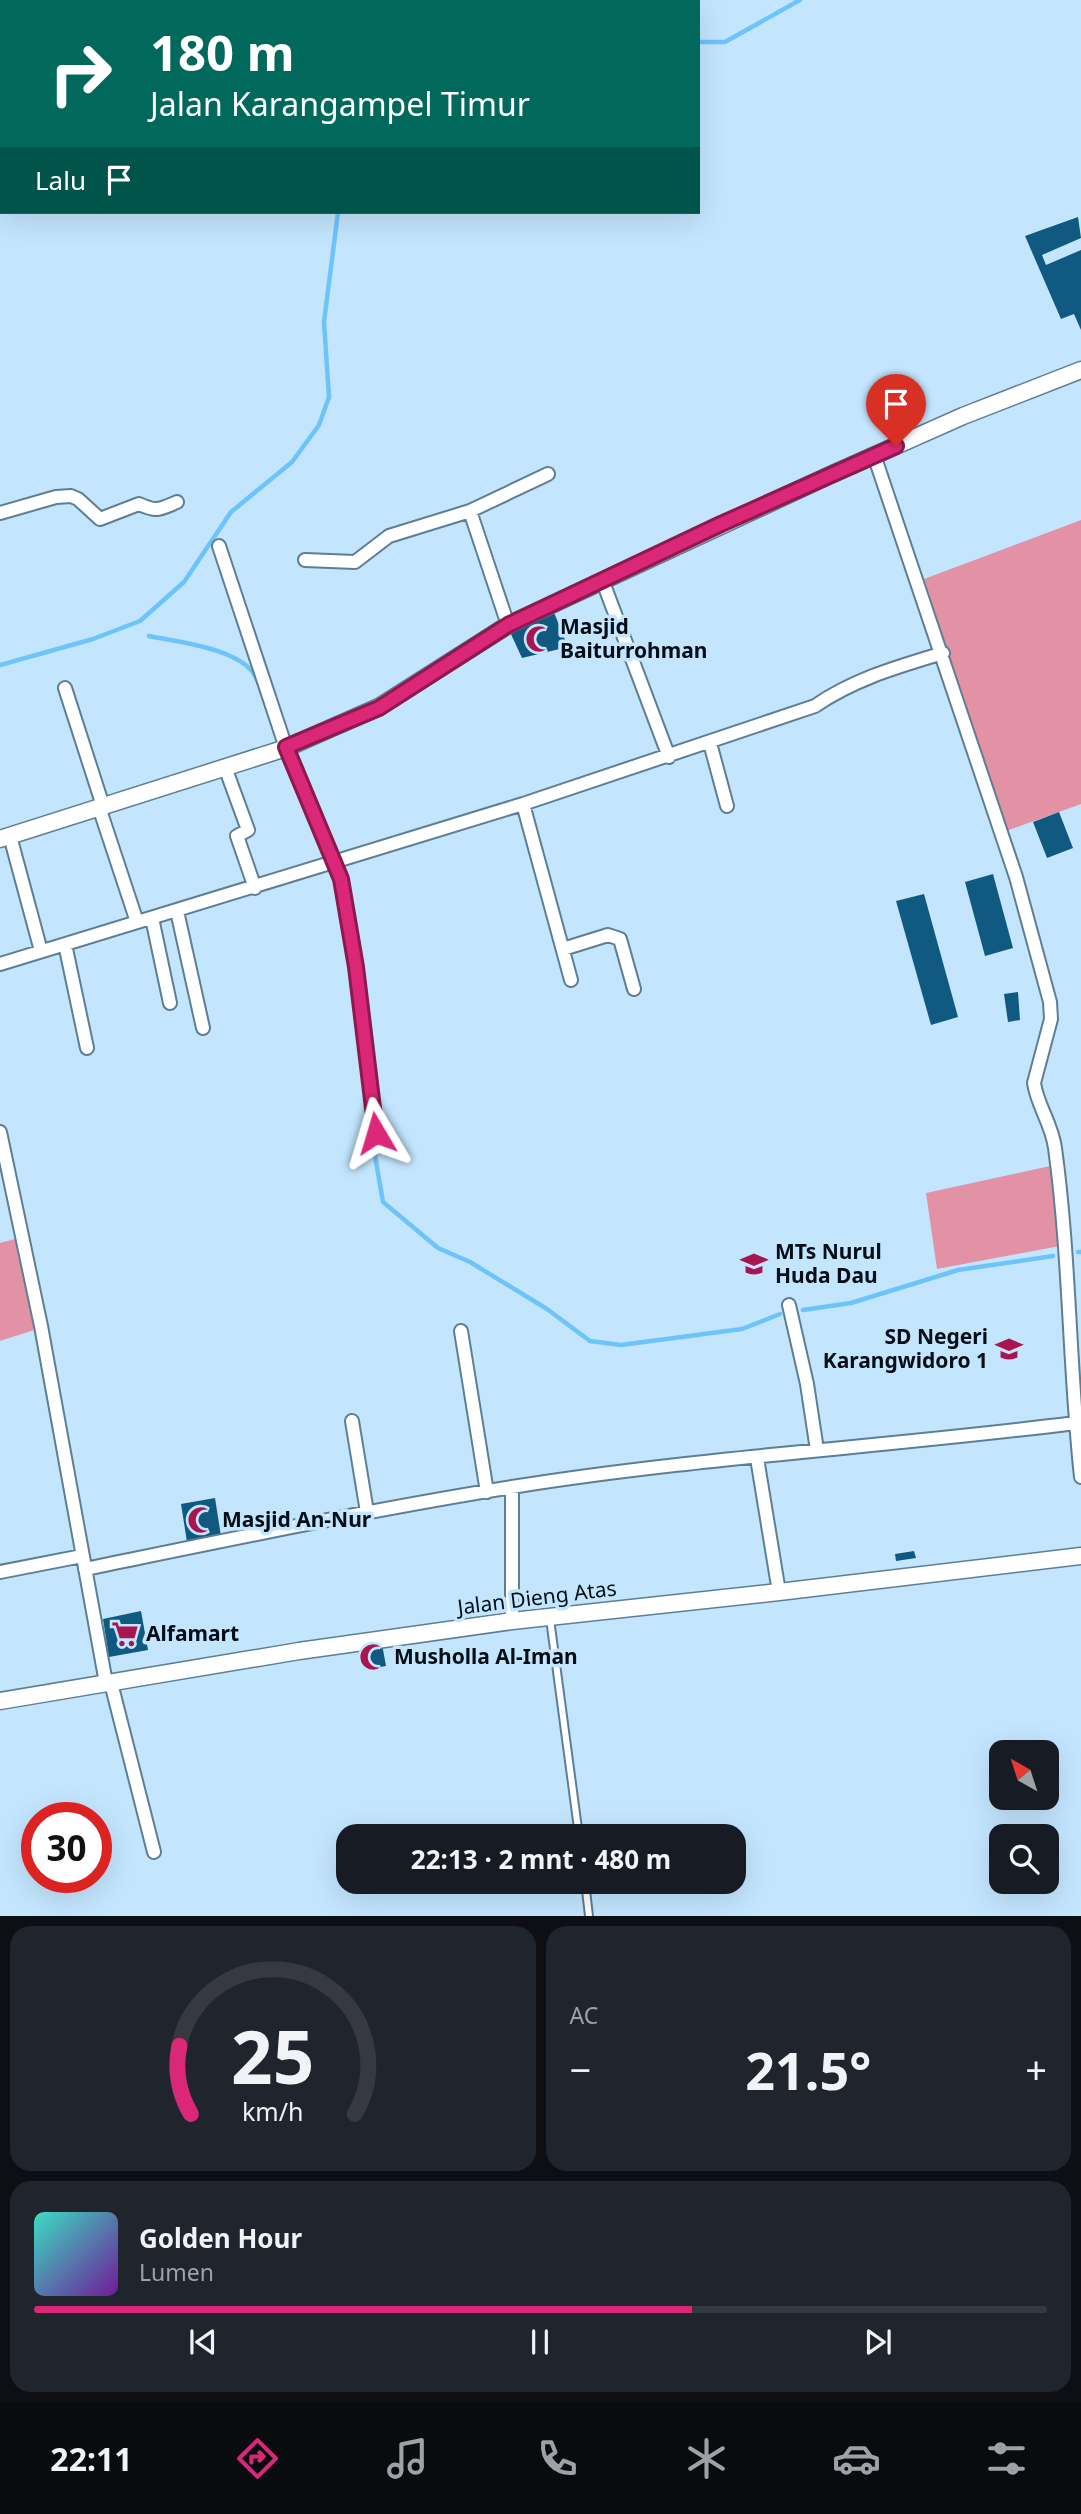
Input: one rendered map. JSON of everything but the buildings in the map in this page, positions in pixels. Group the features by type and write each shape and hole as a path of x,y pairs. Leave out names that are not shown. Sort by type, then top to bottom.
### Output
{"street":[{"path":"41,951 5,837 286,747 379,708 508,625 721,524 963,416 1081,370"},
{"path":"874,456 943,653 1016,877 1052,1010 1034,1083 1035,1092 1051,1126 1060,1188 1081,1477"},
{"path":"305,560 355,562 389,536 470,511 548,474"},
{"path":"0,513 64,496 78,499 100,519 139,504 150,511 177,502"},
{"path":"470,511 508,625"},
{"path":"219,546 286,747 341,879 354,956 376,1133"},
{"path":"603,582 669,757"},
{"path":"0,964 334,864 669,757 815,706 835,692 876,673 943,653"},
{"path":"65,688 137,922"},
{"path":"710,743 727,806"},
{"path":"226,767 248,830 237,836 255,888"},
{"path":"523,804 571,980"},
{"path":"177,911 203,1028"},
{"path":"152,918 170,1003"},
{"path":"563,949 608,935 620,939 634,989"},
{"path":"65,944 87,1048"},
{"path":"0,1132 41,1325 82,1556 109,1683 154,1852"},
{"path":"789,1306 807,1384 817,1450"},
{"path":"461,1331 487,1492"},
{"path":"352,1421 367,1512"},
{"path":"85,1569 367,1512 512,1487 817,1450 1075,1423"},
{"path":"757,1458 779,1592"},
{"path":"512,1487 512,1621"},
{"path":"0,1572 82,1556"},
{"name":"Jalan Dieng Atas","path":"0,1701 299,1651 512,1621 1081,1556"}],"lane":[{"path":"550,1617 577,1824"},
{"path":"586,1894 589,1916"}],"shaded area":[{"path":"1081,520 1081,804 1006,831 924,579"},
{"path":"1050,1166 1060,1246 937,1269 926,1193"},
{"path":"15,1239 34,1330 0,1341 0,1243"}],"waterway":[{"path":"700,42 725,42 800,0"},
{"path":"0,665 93,639 140,621 184,582 231,512 292,462 319,425 329,397 324,322 338,214"},
{"path":"149,636 193,644 226,654 250,669 257,680"},
{"path":"285,762 325,857"},
{"path":"360,1052 366,1099"},
{"path":"371,1132 383,1202 438,1248 470,1262 547,1309 590,1341 621,1345 742,1329 780,1314"},
{"path":"803,1310 851,1303 958,1270 1053,1256"}],"place":[{"name":"Masjid Baiturrohman","path":"539,639"},
{"name":"MTs Nurul Huda Dau","path":"754,1264"},
{"name":"SD Negeri Karangwidoro 1","path":"1009,1349"},
{"name":"Masjid An-Nur","path":"201,1520"},
{"name":"Alfamart","path":"125,1634"},
{"name":"Musholla Al-Iman","path":"373,1657"}],"route":[{"path":"376,1133 356,967 341,879 286,747 379,708 508,625 721,524 896,446"}]}
